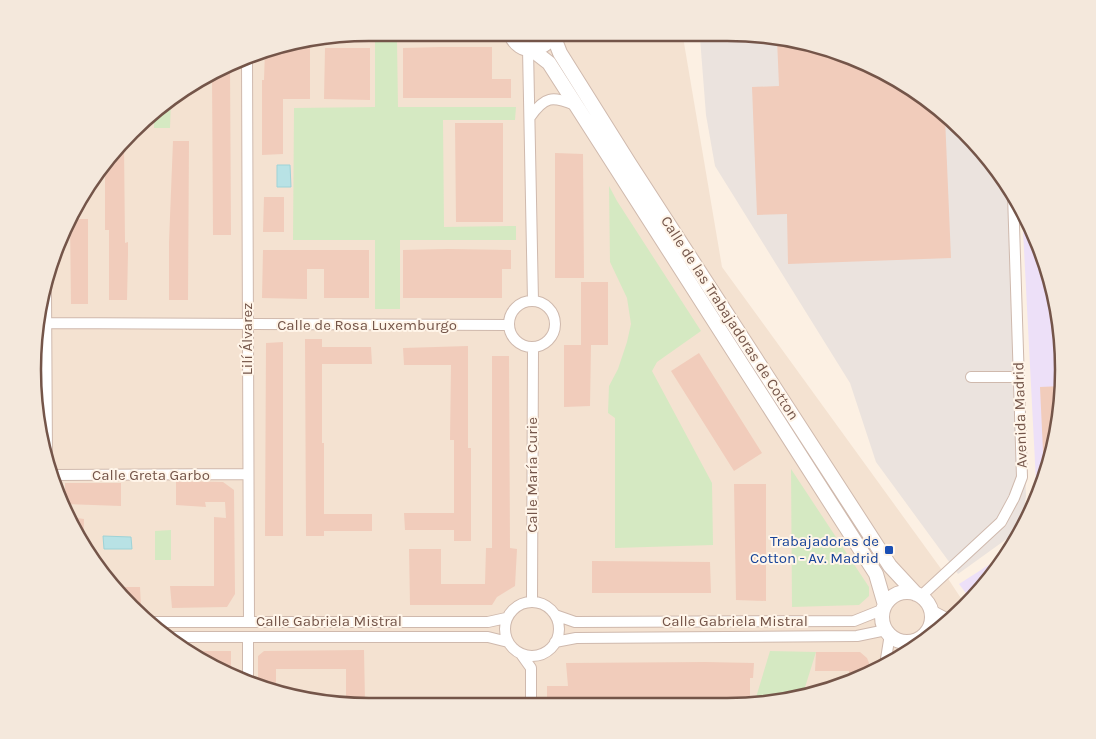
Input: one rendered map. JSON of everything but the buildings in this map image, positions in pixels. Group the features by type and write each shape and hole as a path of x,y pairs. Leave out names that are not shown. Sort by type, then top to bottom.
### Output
{"street":[{"name":"Calle de las Trabajadoras de Cotton","path":"514,41 530,49 549,63 876,574 884,607"},
{"path":"533,302 530,49 542,47 549,41"},
{"name":"Calle de las Trabajadoras de Cotton","path":"555,41 560,53 630,163 890,566 918,595"},
{"name":"Lilí Álvarez","path":"247,65 248,621"},
{"path":"530,117 538,105 550,98 560,99 575,105"},
{"name":"Avenida Madrid","path":"918,595 1001,522 1014,498 1022,477 1013,210"},
{"path":"525,302 533,302 543,304 549,309 555,323 549,340 543,345 533,348 515,340 509,325 514,310 525,302"},
{"path":"46,316 47,427"},
{"name":"Calle de Rosa Luxemburgo","path":"46,323 509,325"},
{"name":"Calle María Curie","path":"532,602 533,348"},
{"path":"971,377 1018,377"},
{"name":"Calle Greta Garbo","path":"59,475 247,474"},
{"path":"915,638 899,641 888,632 882,619 884,607 889,600 902,593 918,595 929,605 931,610 932,623 929,627"},
{"path":"532,602 546,606 555,615 559,629 555,642 549,649 540,654 530,656 514,650 508,642 505,634 506,618 516,606 532,602"},
{"name":"Calle Gabriela Mistral","path":"555,615 575,622 854,621 884,607"},
{"path":"931,610 943,616"},
{"name":"Calle Gabriela Mistral","path":"160,622 488,622 506,618"},
{"path":"886,657 888,632"},
{"name":"Calle Gabriela Mistral","path":"555,642 576,638 857,636 888,632"},
{"name":"Calle Gabriela Mistral","path":"180,637 488,637 508,642"},
{"path":"248,638 248,674"},
{"path":"521,654 531,668"},
{"path":"531,698 531,668 540,654"}],"shaded area":[{"path":"370,41 684,41 722,267 962,599 926,630 891,654 852,673 832,680 811,687 769,695 726,698 370,698 327,695 305,691 285,687 244,673 205,654 170,630 137,602 109,569 85,534 66,495 52,454 48,434 44,412 41,370 44,327 48,305 52,285 66,244 85,205 109,170 137,137 170,109 205,85 244,66 285,52 327,44"},
{"path":"700,41 769,44 811,52 872,75 891,85 926,109 959,137 987,170 1011,205 1017,217 1026,496 1024,508 1008,538 958,574 876,462 850,383 715,166 706,115"},
{"path":"1023,228 1044,285 1054,348 1055,370 1052,412 1044,454 1036,478"},
{"path":"991,564 966,594 959,584"}],"green space":[{"path":"375,41 397,41 398,107 516,107 515,120 443,120 444,227 516,226 516,240 400,240 400,309 375,309 375,240 293,240 294,108 375,107"},
{"path":"171,109 170,128 154,128 154,122"},
{"path":"609,186 701,331 657,362 652,371 712,483 713,545 615,548 615,418 608,413 609,386 618,369 631,324 627,298 610,262"},
{"path":"791,469 869,587 869,596 859,605 792,607"},
{"path":"171,530 171,560 155,560 155,531"},
{"path":"770,651 816,652 805,688 756,696"}],"water":[{"path":"277,165 290,165 291,187 277,187"},
{"path":"103,536 131,537 132,549 104,549"}],"place":[{"name":"Trabajadoras de Cotton - Av. Madrid","path":"889,550"}]}
